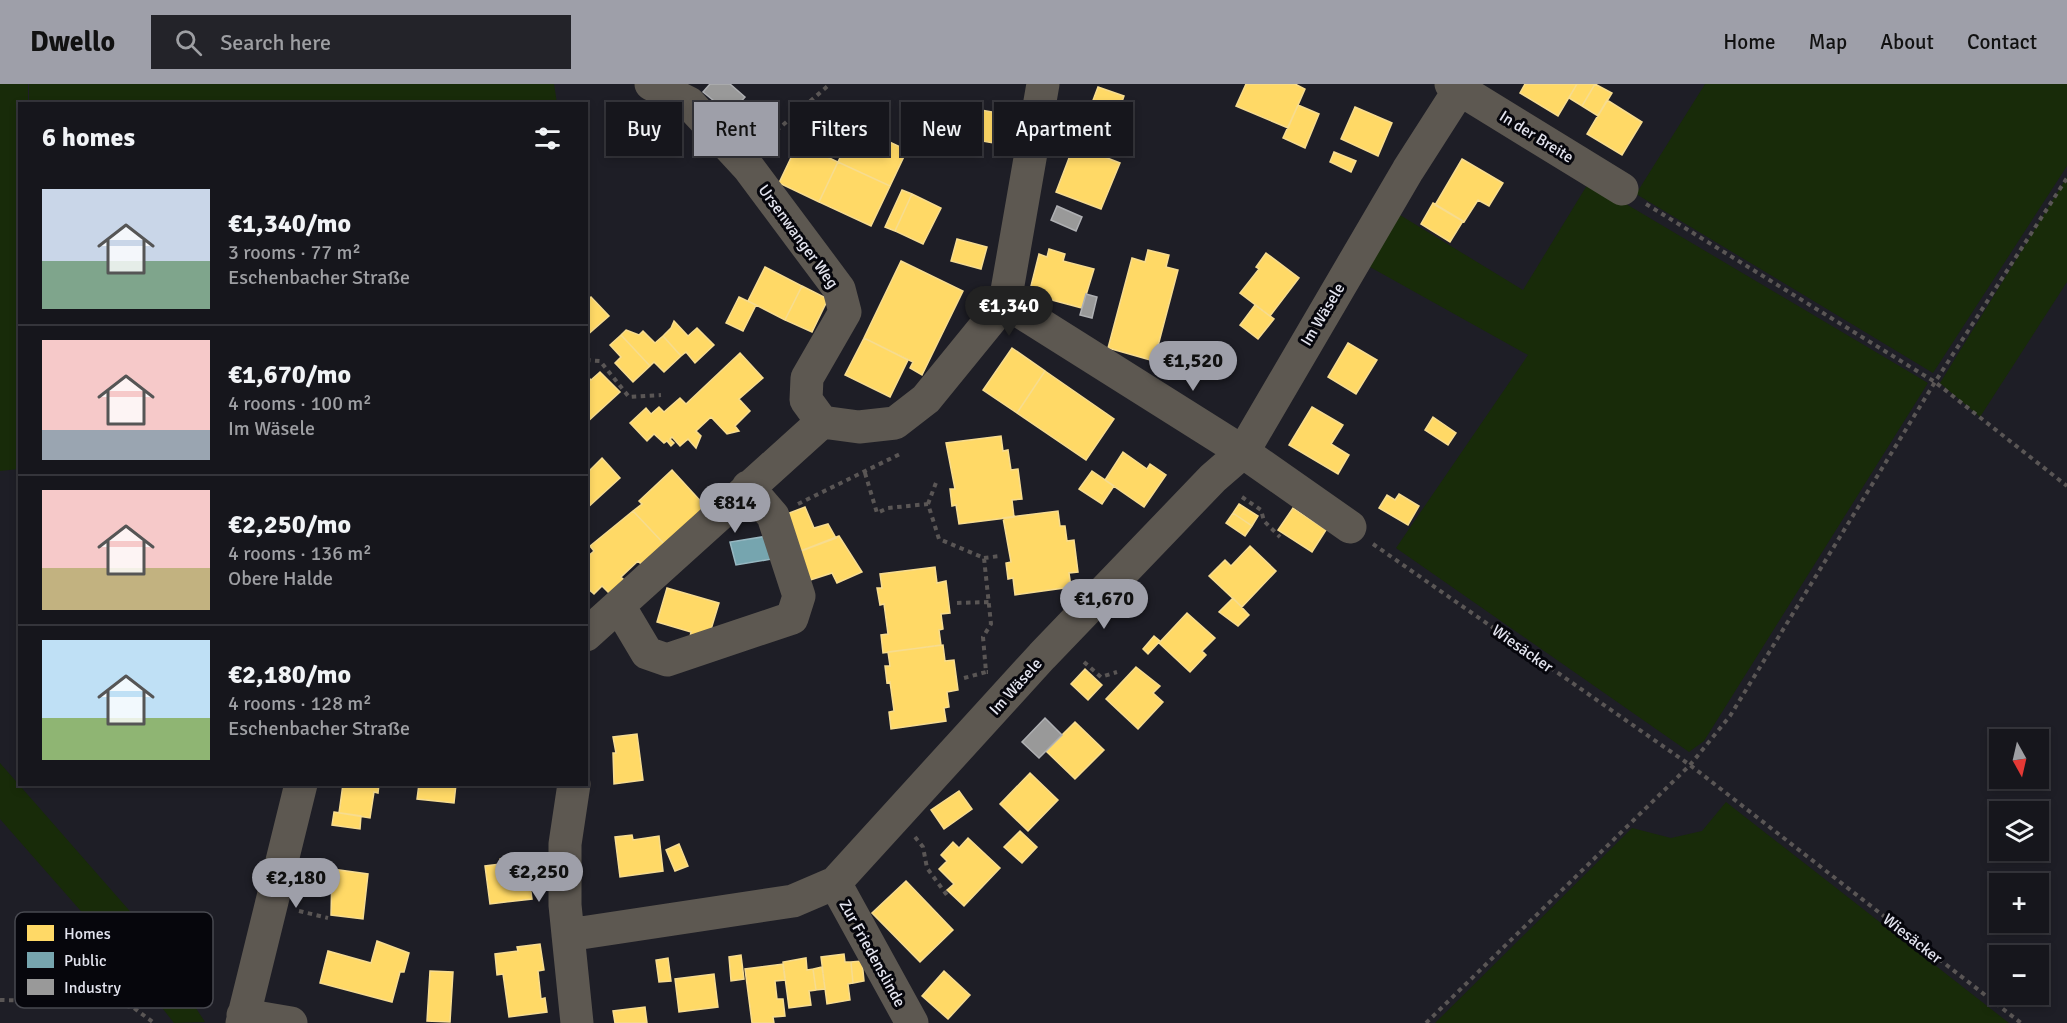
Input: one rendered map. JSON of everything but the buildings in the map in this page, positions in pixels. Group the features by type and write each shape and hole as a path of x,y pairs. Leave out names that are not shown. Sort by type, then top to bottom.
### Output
{"street":[{"name":"Ursenwanger Weg","path":"651,84 689,103 754,175 839,289 845,312 807,378 806,400 822,422"},
{"path":"588,633 822,422 859,427 895,423 926,399 1005,302 1043,84"},
{"name":"In der Breite","path":"1458,86 1622,189"},
{"name":"Im Wäsele","path":"568,935 793,901 835,883 1031,668 1213,478 1243,452 1458,86"},
{"path":"1005,302 1243,452 1350,527"},
{"path":"619,606 647,653 667,660 792,618 799,596 773,516 748,487"},
{"path":"291,1023 242,1019 300,786"},
{"path":"574,786 565,844 565,905 578,1023"},
{"name":"Zur Friedenslinde","path":"835,883 912,1023"}],"path":[{"path":"754,175 769,137 830,84"},
{"path":"1426,1023 1690,765 1730,716 1935,382 2067,178"},
{"path":"1622,189 1935,382 2067,486"},
{"path":"588,360 600,361 629,397 660,395"},
{"path":"773,516 902,453 907,442"},
{"path":"865,473 877,513 888,508 928,504"},
{"path":"938,480 928,504 939,539 984,558 1000,556"},
{"path":"1242,497 1261,510 1264,521 1280,537"},
{"name":"Wiesäcker","path":"1350,527 1690,765 2021,1023"},
{"path":"984,558 991,624 983,637 986,672"},
{"path":"957,603 989,602"},
{"path":"1084,662 1101,677 1117,672"},
{"path":"964,678 986,672 1031,668"},
{"path":"898,814 923,847 927,868 949,898"},
{"path":"0,1000 15,1000"},
{"path":"134,1008 154,1023"}],"green space":[{"path":"0,84 28,84 28,102 18,102 18,469 0,471"},
{"path":"29,84 554,84 557,102 29,102"},
{"path":"1705,84 2067,84 2067,166 1933,373 1636,194"},
{"path":"2067,177 2067,282 1980,417 1940,383"},
{"path":"1589,182 1928,383 1704,741 1689,752 1396,548 1528,355 1361,262 1395,212 1523,290"},
{"path":"0,763 131,912 82,912 0,819"},
{"path":"1726,802 2009,1023 1435,1023 1632,828 1671,838 1702,831"},
{"path":"162,1008 196,1008 205,1022 174,1023"}]}
